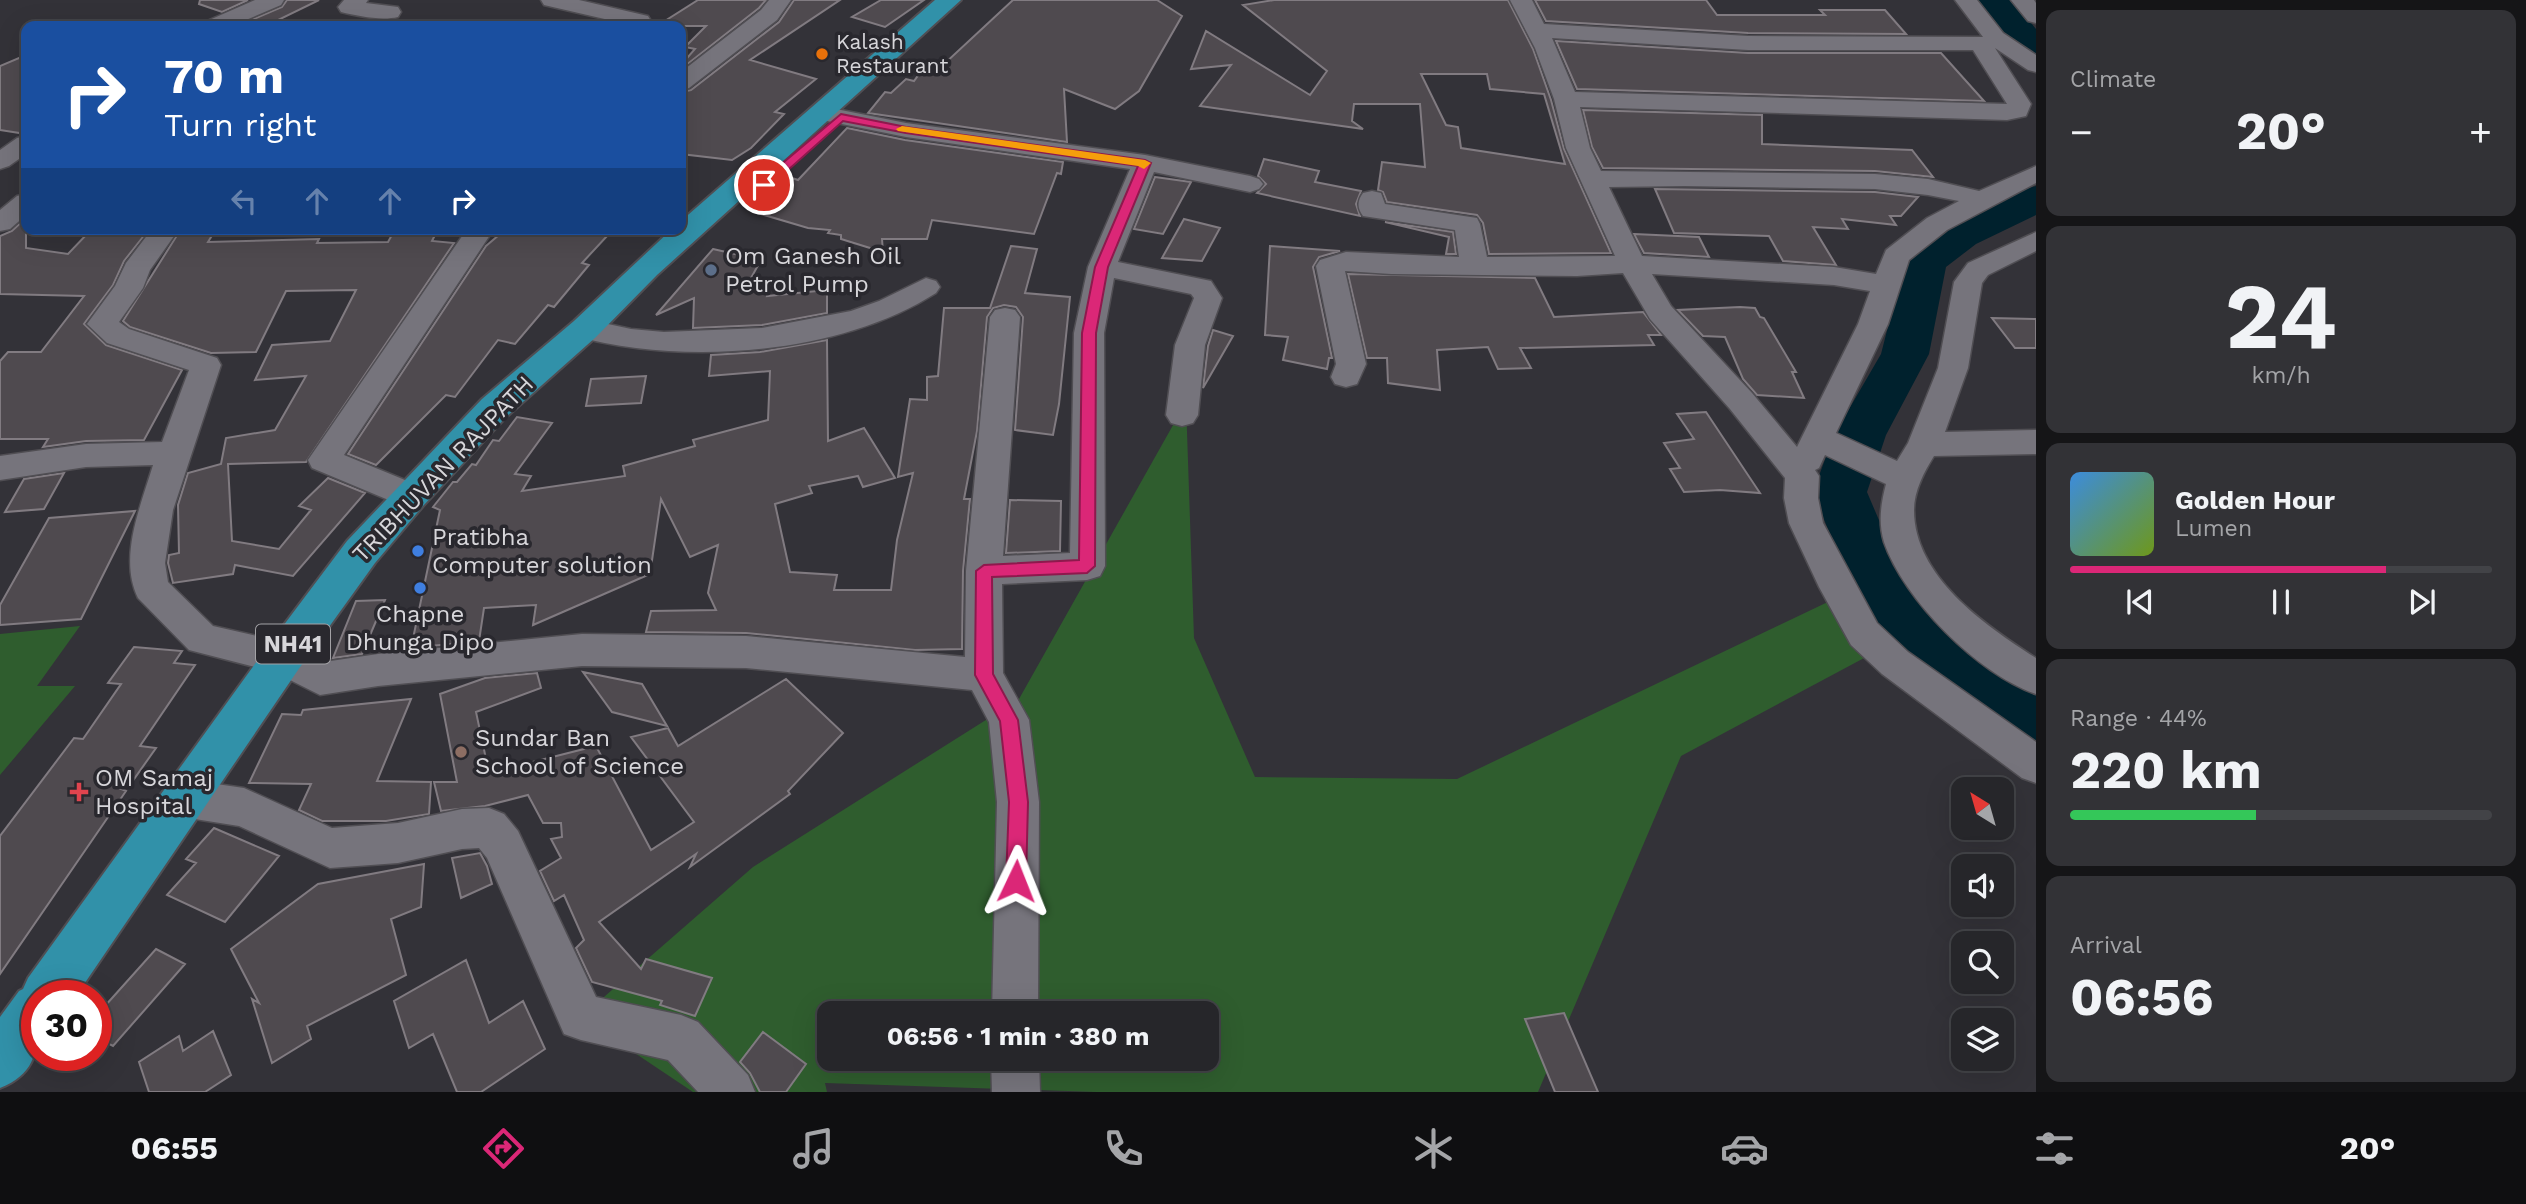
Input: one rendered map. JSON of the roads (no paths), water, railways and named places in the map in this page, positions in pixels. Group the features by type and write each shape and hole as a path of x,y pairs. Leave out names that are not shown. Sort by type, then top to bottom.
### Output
{"highway":[{"name":"TRIBHUVAN RAJPATH","path":"57,980 283,658 362,552 410,496 494,408 585,329 668,269 949,0"},
{"name":"TRIBHUVAN RAJPATH","path":"831,115 971,0"},
{"path":"0,1062 21,1032"}],"street":[{"path":"226,21 273,0"},
{"path":"357,0 349,7 390,12"},
{"path":"552,0 640,21"},
{"path":"686,79 769,15 780,0"},
{"path":"1521,0 1537,30 1566,99 1578,148 1591,179 1632,264 1660,312 1741,401 1802,476"},
{"path":"1566,99 1993,113 2017,111 2019,104 1966,0"},
{"path":"2022,0 2036,16"},
{"path":"1537,30 1748,43 1988,41 2036,65"},
{"path":"831,115 906,130 1145,163 1250,184"},
{"path":"0,161 21,147"},
{"path":"984,571 1087,566 1089,333 1101,267 1145,163"},
{"path":"2036,174 1937,224 1896,256 1873,324 1825,442 1802,476 1801,498 1807,523 1837,587 1864,634 1895,663 2036,765"},
{"path":"1591,179 1807,179 1902,183 1958,191 1981,200"},
{"path":"1372,199 1372,210 1467,224 1475,266"},
{"path":"0,223 21,206"},
{"path":"162,235 136,269 129,288 102,324 118,336 206,365 156,510 147,563 151,588 202,639 283,658 320,679 378,670 582,650 746,652 984,675"},
{"path":"410,496 324,460 477,235"},
{"path":"1893,473 1924,444 1953,368 1968,282 1978,269 2036,240"},
{"path":"1346,377 1351,364 1350,354 1329,265 1346,261 1391,265 1475,266 1577,267 1632,264 1834,276 1886,285"},
{"path":"1101,267 1200,287 1206,292 1208,298 1190,345 1182,415"},
{"path":"585,329 637,340 698,342 777,334 827,327 874,313 926,287"},
{"path":"1004,317 984,571 984,675 1009,720 1018,802 1015,1001"},
{"path":"1825,442 1893,473"},
{"path":"1924,444 2036,442"},
{"path":"0,468 60,458 155,453 173,455"},
{"path":"1893,473 1897,495 1896,522 1922,581 1957,622 2036,678"},
{"path":"183,798 244,807 330,848 398,843 462,829 489,828 503,845 581,1017 681,1039 731,1092"},
{"path":"1015,1071 1016,1092"}],"waterway":[{"path":"1994,0 2024,37 2036,45"},
{"path":"2036,199 1961,235 1923,262 1924,272 1905,354 1860,435 1840,492 1877,574 1903,616 1949,661 2036,723"}],"place":[{"name":"Kalash Restaurant","path":"822,54"},
{"name":"Om Ganesh Oil Petrol Pump","path":"711,270"},
{"name":"Pratibha Computer solution","path":"418,551"},
{"name":"Chapne Dhunga Dipo","path":"420,588"},
{"name":"Sundar Ban School of Science","path":"461,752"},
{"name":"OM Samaj Hospital","path":"79,792"}]}
